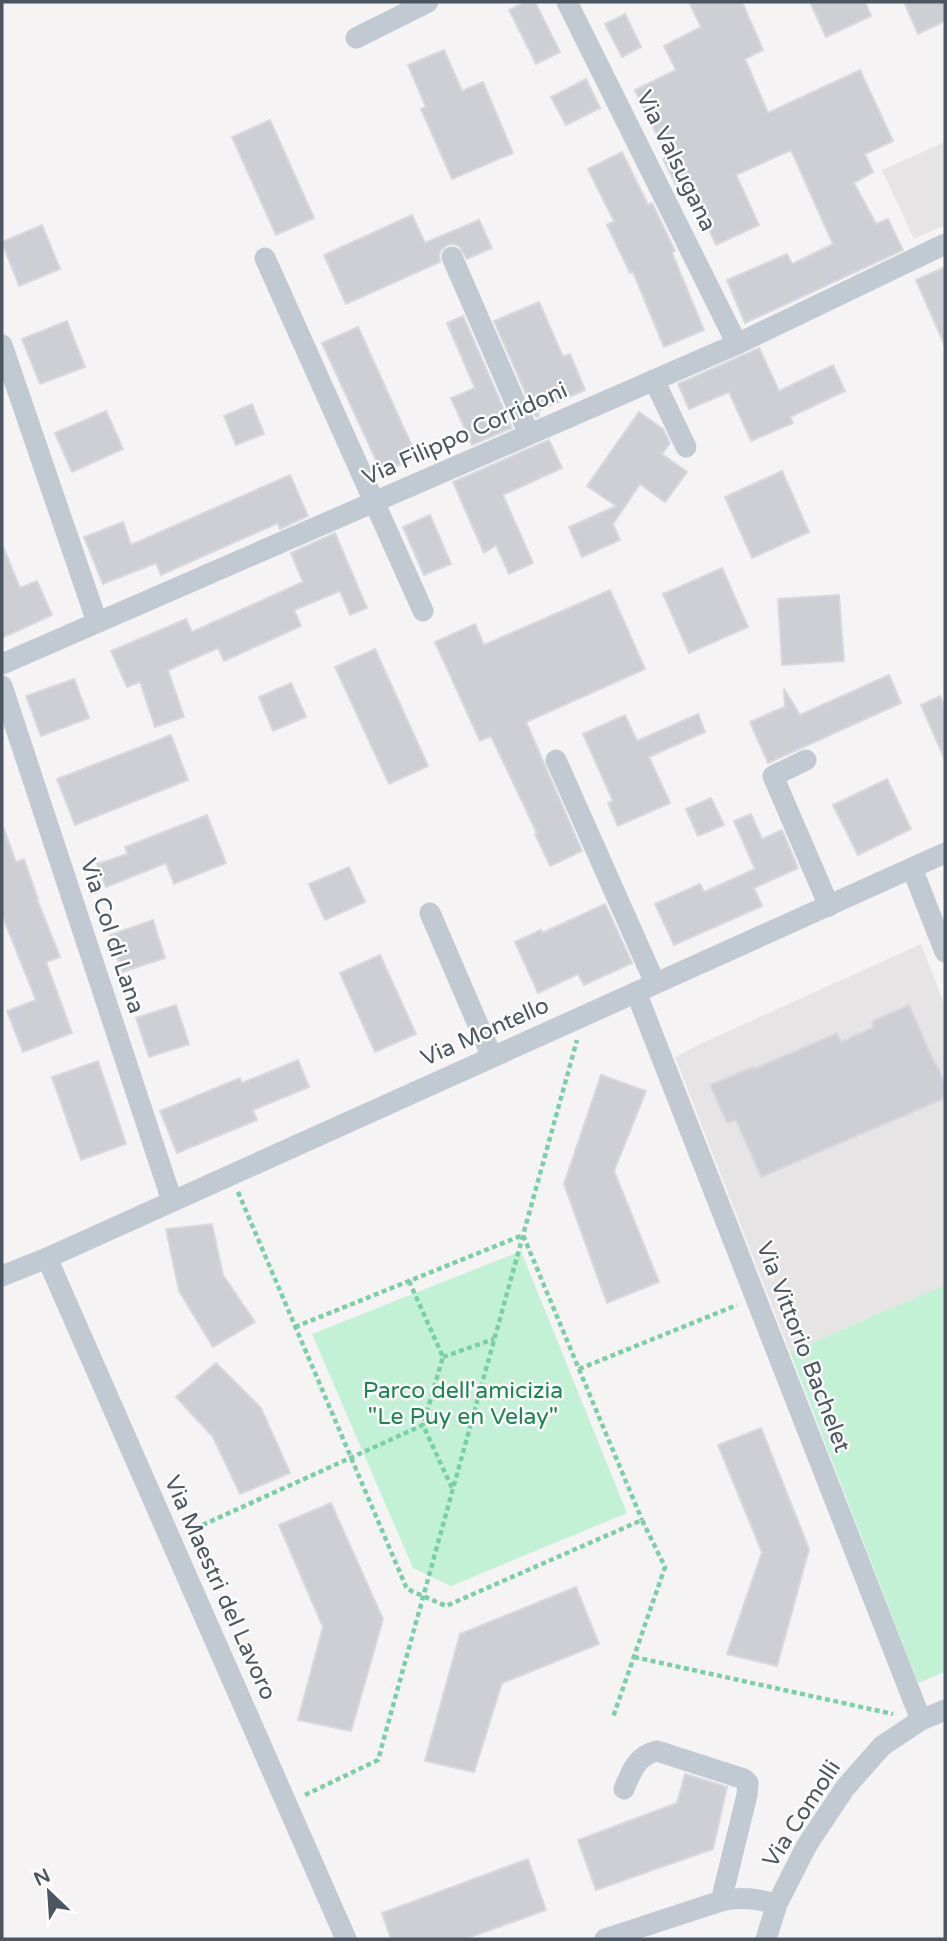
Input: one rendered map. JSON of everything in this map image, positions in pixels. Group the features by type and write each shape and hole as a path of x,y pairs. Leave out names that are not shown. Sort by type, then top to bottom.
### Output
{"street":[{"path":"356,38 428,2"},
{"name":"Via Valsugana","path":"567,2 737,344"},
{"name":"Via Filippo Corridoni","path":"2,664 737,344 945,244"},
{"path":"452,257 530,434"},
{"path":"264,258 423,611"},
{"path":"2,345 97,622"},
{"path":"654,380 686,447"},
{"name":"Via Col di Lana","path":"2,686 172,1201"},
{"name":"Via Vittorio Bachelet","path":"556,760 646,988 755,1297 920,1720"},
{"path":"806,760 773,776 829,905"},
{"name":"Via Montello","path":"2,1276 945,853"},
{"path":"912,868 945,952"},
{"path":"430,914 492,1057"},
{"name":"Via Maestri del Lavoro","path":"47,1258 346,1939"},
{"name":"Via Comolli","path":"766,1939 777,1904 807,1845 845,1788 882,1746 920,1720 945,1710"},
{"path":"624,1789 638,1761 657,1751 744,1779 748,1783 721,1901"},
{"path":"605,1939 737,1897 777,1904"}],"path":[{"path":"286,1803 378,1760 584,1016"},
{"path":"231,1175 407,1589 446,1606 642,1520"},
{"path":"295,1327 523,1235"},
{"path":"523,1235 642,1520 665,1567 613,1717"},
{"path":"409,1281 443,1357 423,1426 453,1489"},
{"path":"579,1369 755,1297"},
{"path":"443,1357 494,1339"},
{"path":"170,1539 423,1426"},
{"path":"634,1657 920,1720"}],"shaded area":[{"path":"945,142 945,225 914,239 882,170"},
{"path":"921,944 945,1006 945,1285 790,1352 675,1057"}],"green space":[{"name":"Parco dell'amicizia \"Le Puy en Velay\"","path":"521,1251 627,1513 451,1586 413,1568 312,1334"},
{"path":"945,1285 945,1672 918,1683 790,1352"}],"building":[{"path":"525,2 535,2 560,52 536,64 509,10"},
{"path":"689,2 742,2 763,50 745,59 768,113 860,70 893,141 865,154 873,172 854,183 876,224 888,219 903,250 745,323 727,280 787,254 792,264 833,244 791,150 736,175 759,225 716,245 691,190 681,195 663,159 667,156 635,90 676,70 664,46 701,27"},
{"path":"810,2 865,2 871,16 826,37"},
{"path":"904,2 945,2 945,21 918,34"},
{"path":"625,14 641,47 622,57 605,24"},
{"path":"444,50 462,91 483,82 513,153 452,179 421,109 426,107 408,65"},
{"path":"586,79 600,108 566,125 551,97"},
{"path":"270,120 314,218 276,235 232,137"},
{"path":"622,152 648,205 652,203 675,251 672,253 704,330 664,347 633,272 630,273 607,225 614,221 588,169"},
{"path":"412,215 425,243 479,220 492,248 467,259 459,246 447,245 441,250 440,262 346,304 324,255"},
{"path":"42,225 60,269 19,286 2,242"},
{"path":"945,267 945,346 916,280"},
{"path":"539,302 563,357 570,354 585,390 537,411 539,416 536,417 494,321"},
{"path":"463,316 512,428 472,445 451,398 475,388 447,323"},
{"path":"67,321 85,367 40,384 22,339"},
{"path":"358,327 417,457 382,473 322,343"},
{"path":"759,348 779,391 833,365 845,391 790,417 793,423 751,441 729,392 689,409 678,384"},
{"path":"252,404 264,434 236,445 224,416"},
{"path":"106,411 123,449 72,472 55,433"},
{"path":"639,412 663,429 670,443 662,454 687,472 665,502 640,484 613,524 620,540 582,557 569,527 616,506 587,486"},
{"path":"549,440 562,468 503,495 533,563 509,574 496,545 484,553 453,482"},
{"path":"782,471 809,532 752,558 725,497"},
{"path":"290,475 308,516 280,529 278,523 161,575 156,563 103,584 84,537 123,522 131,545"},
{"path":"430,515 451,564 424,575 403,527"},
{"path":"335,533 367,608 350,615 340,591 294,610 301,626 224,661 218,648 168,670 184,717 155,727 140,682 127,687 111,651 186,619 192,632 303,582 291,553"},
{"path":"2,544 20,588 37,581 52,615 2,638"},
{"path":"722,568 748,627 689,653 663,594"},
{"path":"610,590 645,669 526,722 582,851 550,866 491,736 480,741 435,642 475,624 484,645"},
{"path":"839,595 844,661 782,665 778,599"},
{"path":"375,649 428,766 389,784 335,667"},
{"path":"889,675 901,703 768,763 750,722 784,707 785,709 784,689 800,715"},
{"path":"74,679 89,718 41,736 26,696"},
{"path":"291,683 306,717 273,731 259,697"},
{"path":"940,696 945,707 945,760 921,705"},
{"path":"698,714 705,732 649,757 670,803 618,826 608,803 613,801 583,734 625,715 637,741"},
{"path":"171,735 188,780 75,825 57,779"},
{"path":"887,779 911,829 858,855 833,805"},
{"path":"711,798 724,825 698,836 686,809"},
{"path":"751,814 762,839 782,830 798,868 754,888 762,906 674,945 655,904 700,884 704,892 755,869 734,821"},
{"path":"207,815 226,863 174,884 166,863 106,887 97,864 128,854 125,847"},
{"path":"4,829 16,862 24,859 60,957 46,962 72,1033 23,1052 7,1011 36,1000 2,915"},
{"path":"349,867 365,902 325,920 309,884"},
{"path":"605,904 632,963 584,985 578,974 538,993 515,942 541,930 542,933"},
{"path":"153,920 165,958 122,972 110,935"},
{"path":"380,955 416,1034 375,1052 340,973"},
{"path":"176,1005 189,1044 149,1057 136,1018"},
{"path":"909,1005 945,1083 945,1098 761,1177 736,1120 727,1123 710,1085 837,1033 841,1042 874,1027 872,1021"},
{"path":"298,1060 309,1087 253,1110 257,1120 177,1153 160,1111 240,1078 242,1083"},
{"path":"98,1061 126,1144 81,1160 52,1077"},
{"path":"601,1075 646,1091 614,1171 659,1282 607,1303 564,1184"},
{"path":"212,1224 223,1275 255,1322 213,1347 179,1291 166,1229"},
{"path":"216,1363 261,1408 290,1473 240,1494 213,1437 176,1397"},
{"path":"761,1428 809,1549 777,1666 727,1654 762,1552 718,1445"},
{"path":"331,1503 383,1619 351,1731 298,1720 323,1627 279,1525"},
{"path":"576,1587 599,1644 502,1683 474,1772 425,1761 460,1634"},
{"path":"685,1774 727,1787 713,1849 596,1890 578,1840 677,1803"},
{"path":"528,1859 546,1910 465,1939 391,1939 382,1913"}]}
